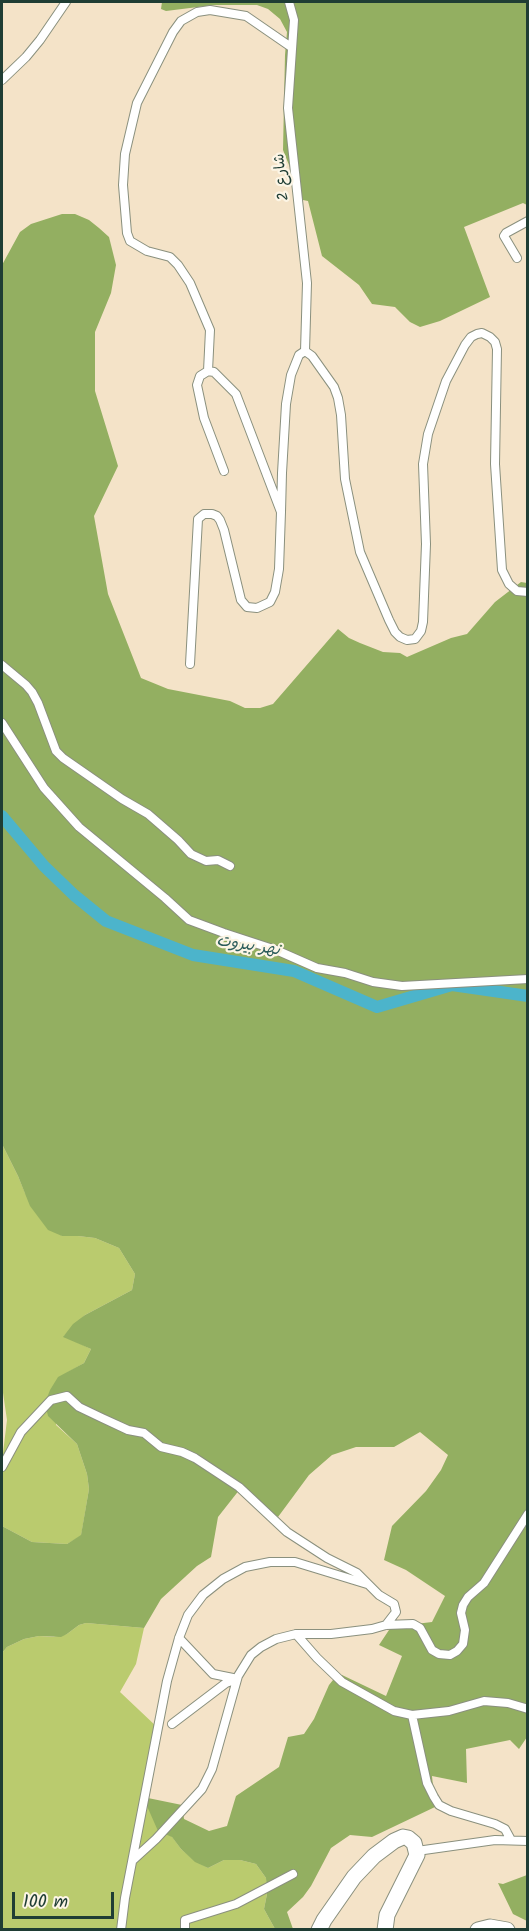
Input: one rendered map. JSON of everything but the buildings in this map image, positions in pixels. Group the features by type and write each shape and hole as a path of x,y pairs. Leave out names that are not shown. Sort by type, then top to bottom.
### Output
{"highway":[{"path":"320,1929 354,1877 384,1848 404,1837 414,1843 417,1851 415,1861 387,1915 385,1929"},
{"path":"478,1929 490,1927 507,1929"}],"street":[{"path":"2,80 40,40 66,2"},
{"name":"شارع 2","path":"289,2 294,20 288,108 307,283 305,351"},
{"path":"208,371 210,330 187,278 170,257 147,251 136,245 130,241 127,233 123,178 130,130 137,103 173,32 181,21 197,12 210,10 246,16 291,47"},
{"path":"517,258 504,236 528,221"},
{"path":"190,664 198,519 204,514 212,514 220,520 241,600 247,607 257,608 270,602 275,592 279,569 286,404 291,375 299,355 305,351 312,356 334,387 338,398 345,479 360,552 395,632 407,640 415,639 421,632 423,622 426,544 423,464 428,434 446,381 465,345 471,337 482,333 495,342 497,349 495,464 502,570 509,584 517,591 528,592"},
{"path":"224,471 204,418 197,385 200,376 208,371 214,372 236,394 281,512"},
{"path":"2,665 32,692 39,703 56,751 63,758 147,814 192,854 206,861 218,860 230,866"},
{"path":"2,723 44,788 79,827 189,920 276,950 317,968 345,973 373,982 402,986 528,979"},
{"path":"2,1467 21,1432 51,1400 67,1396 80,1407 102,1418 128,1430 144,1433 164,1449 182,1452 195,1458 239,1487 287,1532 327,1558 357,1573 380,1595 392,1602 396,1606 396,1614 386,1625"},
{"path":"133,1860 156,1839 202,1789 212,1769 237,1678 246,1660 261,1647 276,1639 296,1634 331,1634 386,1625 413,1624 420,1628 432,1650 444,1655 457,1651 463,1644 465,1633 461,1613 463,1605 468,1597 484,1583 528,1514"},
{"path":"121,1929 160,1713 178,1638 188,1615 203,1595 223,1579 245,1568 270,1562 295,1562 367,1584"},
{"path":"296,1634 342,1682 394,1711 412,1715 449,1711 484,1701 508,1703 528,1709"},
{"path":"178,1638 213,1674 237,1678"},
{"path":"172,1724 225,1683 237,1678"},
{"path":"412,1715 427,1783 439,1805 451,1811 495,1824 505,1829 511,1840"},
{"path":"417,1851 495,1840 528,1841"},
{"path":"185,1929 185,1920 236,1904 294,1874"}],"green space":[{"path":"162,2 527,2 527,205 523,203 464,227 490,297 440,321 420,327 410,322 395,307 372,304 359,285 322,256 308,201 303,200 283,150 287,32 280,19 268,9 257,5 214,5 166,11 161,9"},
{"path":"62,214 75,214 89,220 109,237 116,265 111,293 95,332 95,391 118,466 94,516 108,594 141,678 168,689 230,701 245,708 260,708 273,704 338,629 360,643 383,652 400,653 407,657 451,638 467,634 495,602 521,582 527,583 527,1737 519,1749 510,1740 466,1749 467,1783 432,1776 435,1807 372,1837 350,1835 331,1848 311,1886 287,1912 293,1929 275,1929 264,1909 267,1894 266,1878 256,1864 240,1860 224,1860 208,1868 195,1862 172,1837 158,1831 143,1797 182,1805 184,1819 209,1831 227,1826 236,1796 279,1767 288,1737 304,1734 314,1719 329,1685 337,1675 342,1675 386,1696 402,1656 379,1645 391,1627 432,1622 445,1596 406,1570 384,1560 392,1526 426,1491 441,1470 448,1455 420,1432 394,1447 356,1447 332,1455 309,1475 278,1517 240,1489 218,1517 211,1557 197,1566 161,1599 144,1628 86,1623 61,1637 39,1636 24,1639 7,1647 2,1653 2,1526 32,1542 67,1544 81,1535 89,1489 87,1474 77,1444 48,1416 45,1403 58,1377 84,1363 91,1349 63,1337 73,1324 85,1315 132,1290 135,1274 119,1248 95,1238 62,1236 48,1230 30,1206 2,1144 2,265 20,232 31,224"},
{"path":"2,1144 25,1193 62,1236 95,1238 119,1248 135,1274 132,1290 85,1315 64,1336 91,1349 84,1363 58,1378 56,1425 77,1444 87,1474 89,1489 81,1536 67,1544 32,1542 2,1526 2,1461 7,1420 2,1386"},
{"path":"86,1623 144,1628 136,1664 120,1692 157,1727 143,1797 181,1849 195,1861 208,1868 224,1860 240,1860 256,1864 266,1878 267,1894 264,1909 275,1929 2,1930 2,1653 7,1647 24,1639 67,1634"},
{"path":"528,1875 527,1921 513,1914 498,1883 503,1884"}],"waterway":[{"name":"نهر بيروت","path":"2,816 44,866 106,921 193,955 294,971 377,1007 452,985 528,996"}]}
